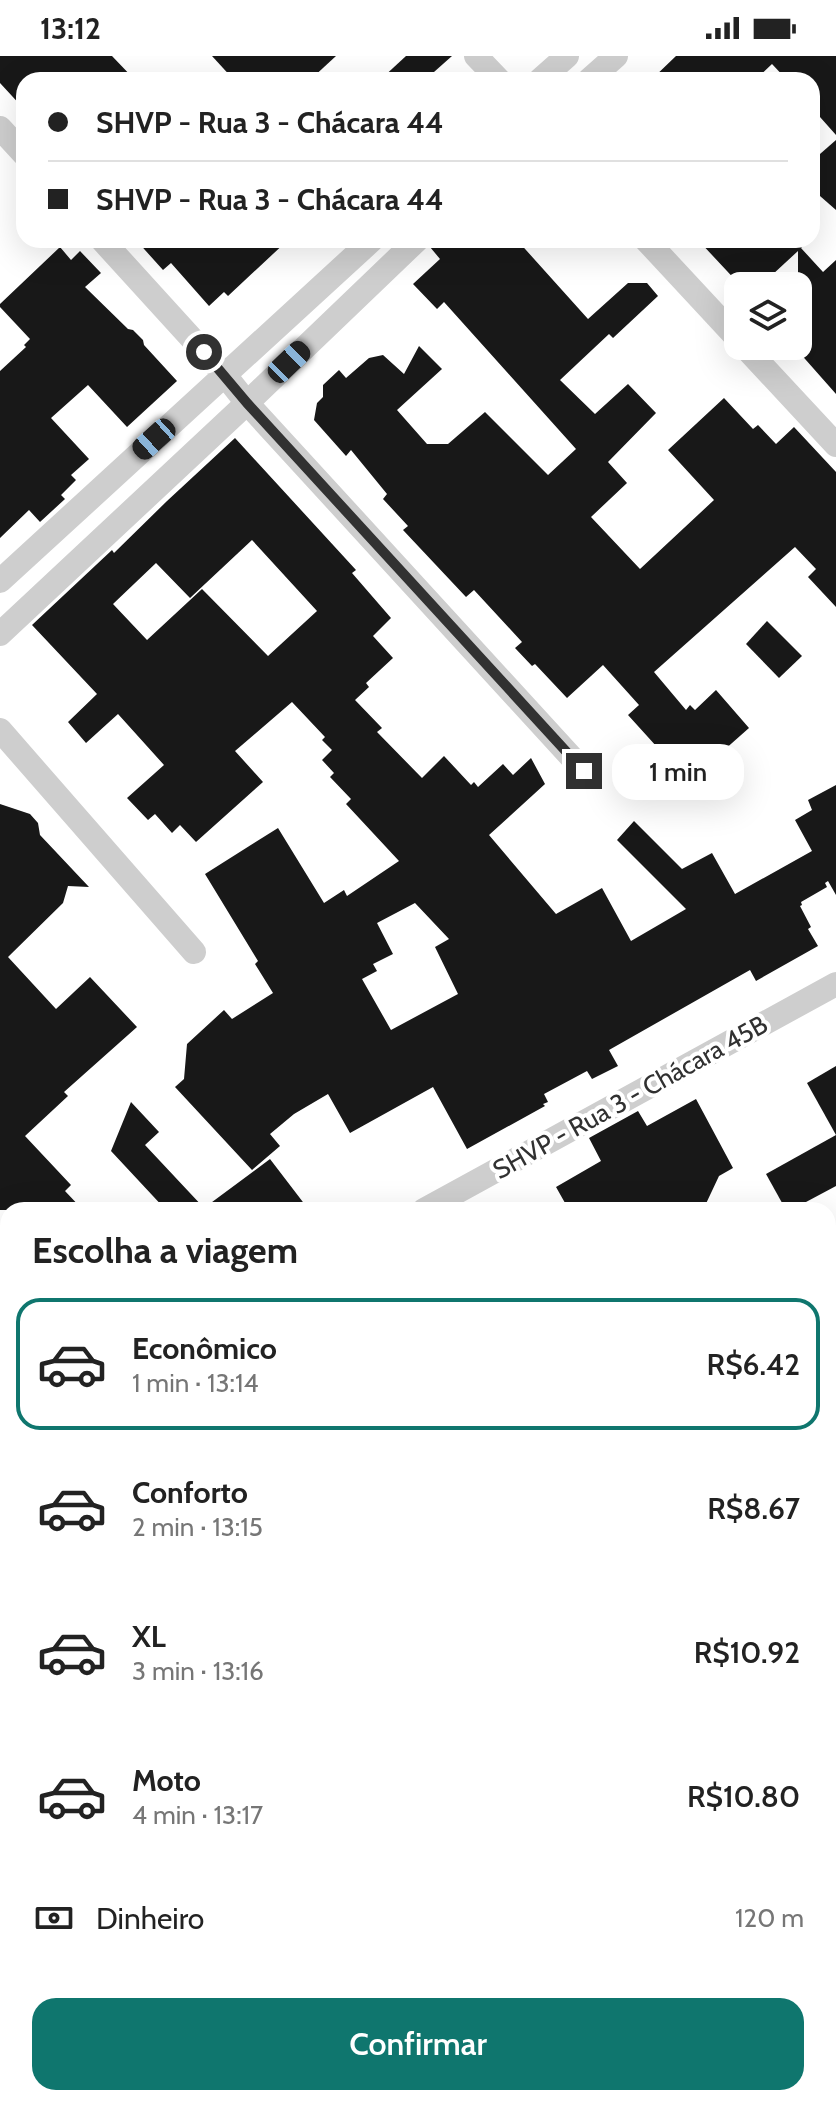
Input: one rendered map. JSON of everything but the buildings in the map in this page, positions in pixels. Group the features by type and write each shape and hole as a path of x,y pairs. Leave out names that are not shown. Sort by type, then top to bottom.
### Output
{"street":[{"path":"476,56 491,72"},
{"path":"549,72 567,56"},
{"path":"598,72 616,56"},
{"path":"0,128 16,145"},
{"path":"109,248 584,771"},
{"path":"0,581 363,248"},
{"path":"0,634 409,248"},
{"path":"653,248 724,324"},
{"path":"757,360 836,445"},
{"path":"0,730 194,952"},
{"name":"SHVP - Rua 3 - Chácara 45B","path":"439,1202 836,984"}],"route":[{"path":"204,352 247,403 584,771"}]}
